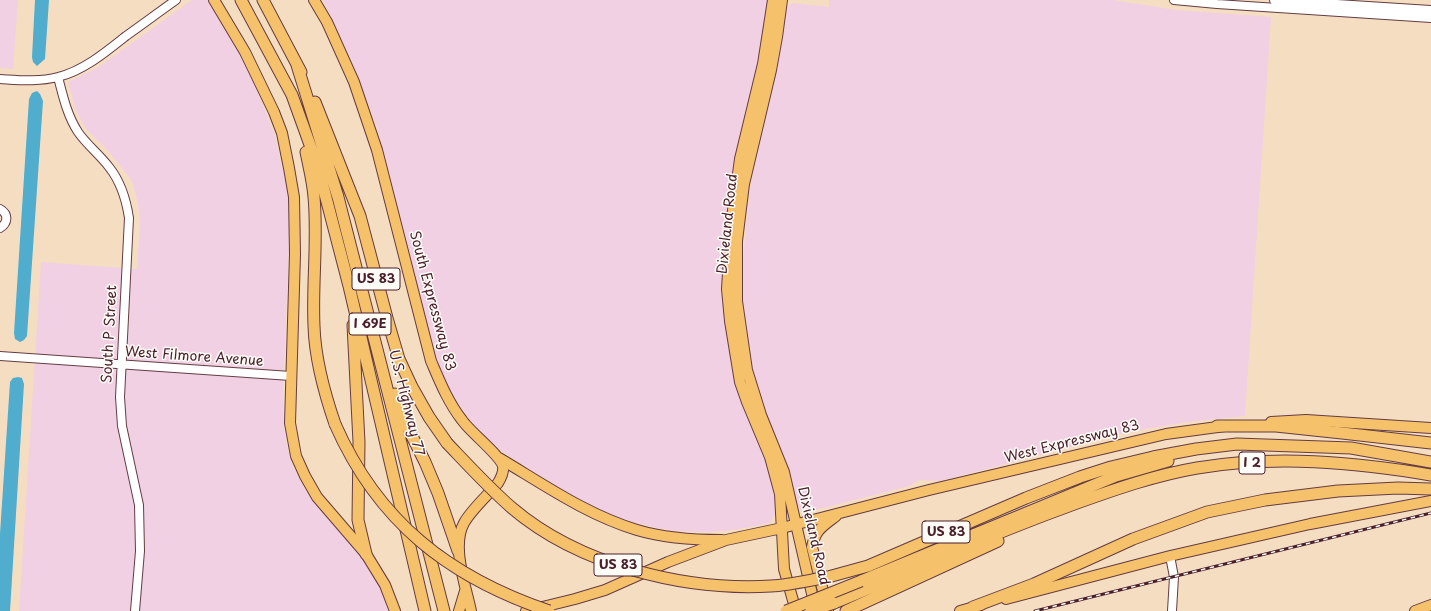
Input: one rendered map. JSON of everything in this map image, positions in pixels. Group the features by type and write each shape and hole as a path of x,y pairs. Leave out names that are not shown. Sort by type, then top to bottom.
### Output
{"highway":[{"name":"I 69E","path":"241,0 292,95"},
{"name":"I 69E","path":"263,0 297,65"},
{"name":"U.S. Highway 77","path":"297,65 338,197 444,611"},
{"name":"US 83","path":"297,65 318,108 360,216 399,359 412,387 429,417 447,443 517,512 539,528 568,544 614,564 662,578 712,585 772,586 828,577 868,566 1026,498 1080,477 1111,467 1196,449 1237,444 1288,445"},
{"name":"U.S. Highway 77","path":"292,95 318,166 350,286 425,611"},
{"path":"292,95 311,172 314,196 314,315 316,348 324,392 335,424 349,453 366,481 386,507 416,539 445,561 480,582 549,611"},
{"path":"350,286 359,442 358,520 366,554"},
{"path":"377,347 410,432 438,493 458,551"},
{"path":"1217,426 1276,426 1342,432 1431,443"},
{"path":"786,611 1116,476 1155,464 1237,450 1288,445 1351,448 1431,462"},
{"name":"I 2","path":"1120,488 1154,477 1186,470 1251,463 1320,462 1354,464 1431,475"},
{"path":"846,611 1035,524 1120,488"},
{"name":"US 83","path":"811,611 831,607 989,537 1120,488"},
{"path":"973,607 1034,584 1133,539 1207,512 1265,500 1330,492 1398,488 1431,489"}],"main road":[{"path":"214,0 245,52 268,98 282,134 294,197 295,254 290,423 293,448 298,463 317,497 366,554 385,585 396,610"},
{"path":"221,0 241,36 245,52"},
{"path":"309,0 314,9 320,11"},
{"name":"South Expressway 83","path":"314,0 327,22 354,82 367,117 379,158 431,361 441,386 450,403 462,420 478,439 497,457 577,505 638,530 696,540 726,540"},
{"name":"Dixieland Road","path":"773,0 763,64 740,159 731,226 727,285 730,321 740,382 770,457 781,500 784,569 796,611"},
{"name":"Dixieland Road","path":"782,0 771,70 744,184 738,241 737,301 747,370 761,415 784,472 816,611"},
{"name":"West Expressway 83","path":"726,540 782,528 1144,438 1166,434 1217,426 1306,420 1431,428"},
{"path":"471,611 458,551 461,530 464,522 498,483 502,475 503,466 497,457"},
{"path":"960,611 1170,556 1310,524 1431,501"},
{"path":"831,607 812,547 814,538 820,528 841,513"},
{"path":"526,611 605,590 668,562 726,540"},
{"path":"459,611 466,587"},
{"path":"1415,611 1431,605"}],"street":[{"path":"0,79 45,79 58,77 77,70 106,51 176,0"},
{"path":"1174,0 1431,18"},
{"path":"1274,0 1431,10"},
{"name":"South P Street","path":"58,77 69,116 78,132 109,166 119,182 126,199 129,228 121,365 121,415 139,505 140,522 135,611"},
{"path":"0,209 7,218 4,225 0,228"},
{"name":"West Filmore Avenue","path":"0,356 291,376"},
{"path":"1170,556 1174,577 1172,611"}],"shaded area":[{"path":"0,0 18,0 13,69 0,68"},
{"path":"192,0 206,0 210,2 249,71 274,133 287,187 290,228 283,386 283,419 287,447 293,467 304,488 328,519 349,541 371,570 384,595 388,611 19,611 41,262 137,269 140,221 138,203 132,181 109,152 86,129 76,111 68,82 97,68"},
{"path":"323,0 769,0 755,80 739,142 726,326 733,366 774,485 777,511 770,523 733,530 709,532 677,531 657,528 609,515 549,482 495,447 477,430 455,399 438,366 377,127 352,62"},
{"path":"829,0 1113,0 1176,10 1271,17 1245,416 1187,422 1128,432 940,481 919,480 909,486 802,512 798,506 786,461 763,405 752,367 746,334 742,268 750,188 777,64 787,7 792,3 829,7"}],"water":[{"path":"35,0 49,0 45,59 37,66 33,62 32,57"},
{"path":"37,91 43,101 27,336 20,342 15,339 14,333 29,99 32,93"},
{"path":"13,378 22,378 24,384 10,611 0,611 0,534 10,382"}],"railway":[{"path":"1035,611 1431,513"}]}
